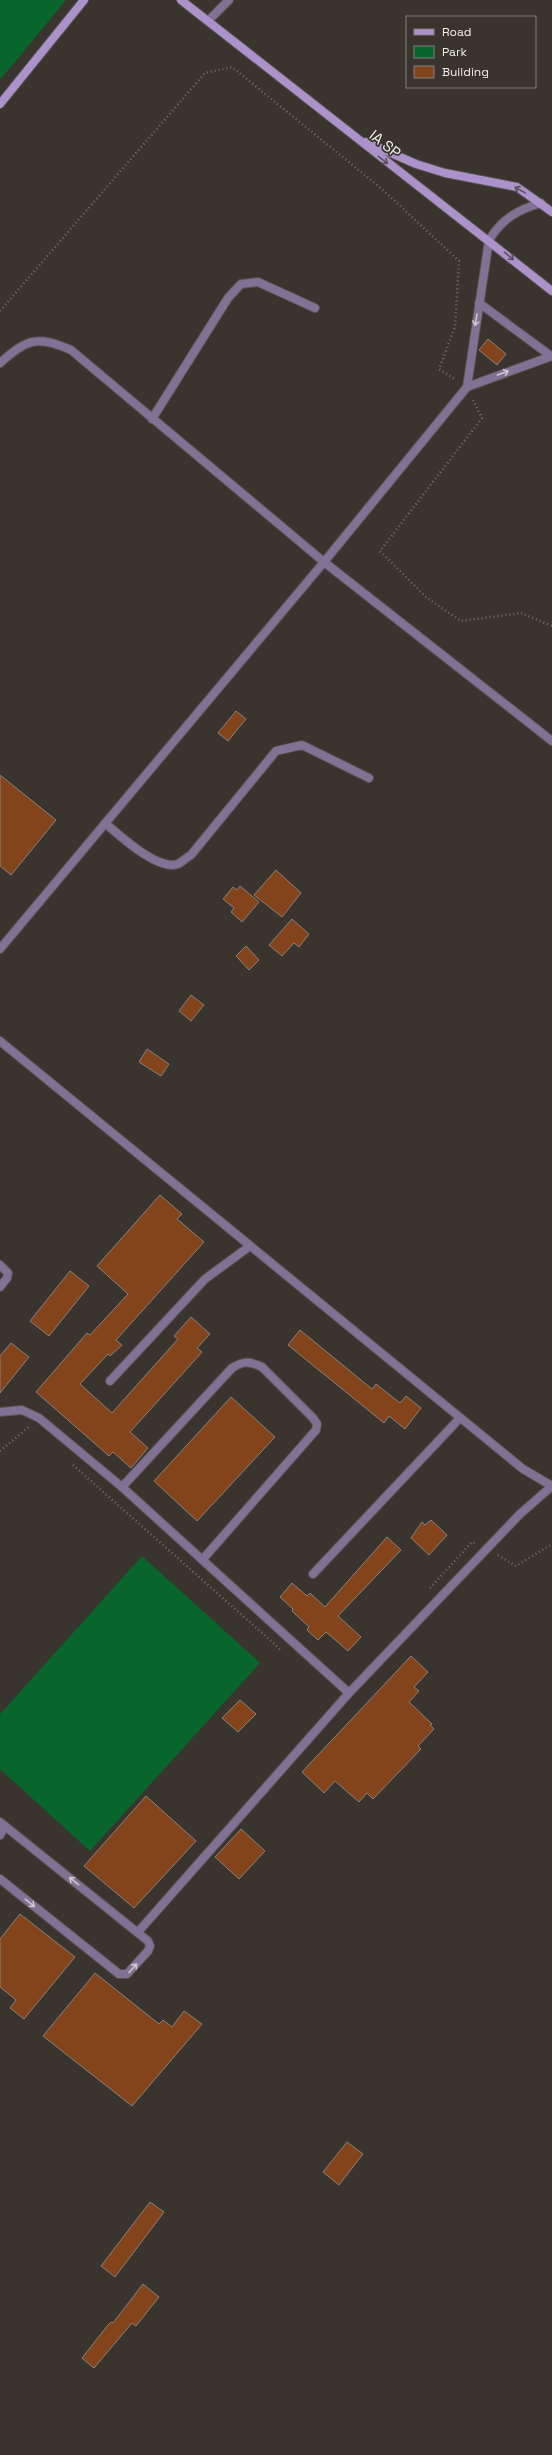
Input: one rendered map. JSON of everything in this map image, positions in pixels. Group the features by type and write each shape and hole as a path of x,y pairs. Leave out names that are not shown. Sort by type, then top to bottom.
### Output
{"street":[{"path":"0,104 84,0"},
{"path":"181,0 353,136"},
{"name":"IA SP","path":"353,136 416,164 445,172 517,187 552,212"},
{"name":"IA SP","path":"353,136 462,222 489,240 552,291"}],"lane":[{"path":"208,21 229,0"},
{"path":"467,387 489,240 497,227 509,216 522,208 541,203"},
{"path":"152,419 228,298 241,284 258,282 315,308"},
{"path":"479,303 552,356"},
{"path":"0,363 19,346 36,340 51,341 71,350 324,562 552,741"},
{"path":"0,949 324,562 467,387 552,356"},
{"path":"105,823 138,850 166,865 178,864 191,855 276,751 302,745 369,778"},
{"path":"0,1041 523,1469 552,1486 520,1514 349,1693 138,1932"},
{"path":"110,1381 205,1279 250,1246"},
{"path":"0,1265 8,1273 0,1287"},
{"path":"122,1487 232,1368 241,1362 251,1362 262,1367 314,1418 317,1424 316,1430 203,1559"},
{"path":"0,1412 22,1410 40,1418 122,1487 203,1559 349,1693"},
{"path":"313,1574 460,1418"},
{"path":"0,1835 3,1824 138,1932 148,1941 150,1946 127,1974 119,1974 0,1879"}],"path":[{"path":"0,1451 30,1426 36,1431"},
{"path":"71,1463 277,1648 283,1650"},
{"path":"425,1594 472,1542 488,1549 516,1566 552,1544"}],"green space":[{"path":"0,0 66,0 0,80"},
{"path":"142,1556 260,1663 90,1851 0,1769 0,1714"}],"building":[{"path":"488,339 506,354 497,365 479,350"},
{"path":"236,711 246,719 228,741 218,733"},
{"path":"0,775 56,820 11,875 0,866"},
{"path":"276,870 301,893 282,917 254,895"},
{"path":"240,886 259,902 242,922 231,912 234,908 223,899 233,887 237,890"},
{"path":"292,919 309,934 299,947 294,943 282,956 269,945"},
{"path":"246,946 259,960 249,970 236,956"},
{"path":"191,995 204,1005 191,1021 179,1011"},
{"path":"147,1049 169,1064 161,1076 139,1062"},
{"path":"160,1195 182,1214 177,1219 204,1242 116,1340 122,1345 110,1356 108,1354 80,1384 112,1413 178,1339 174,1336 191,1317 210,1334 197,1348 202,1352 130,1432 148,1448 131,1468 113,1452 109,1456 36,1392 87,1333 90,1335 128,1294 97,1266"},
{"path":"70,1271 89,1286 49,1336 30,1321"},
{"path":"300,1330 372,1389 376,1384 400,1403 406,1396 421,1408 405,1429 389,1416 384,1423 288,1345"},
{"path":"11,1343 29,1357 0,1393 0,1356"},
{"path":"231,1397 275,1437 197,1521 154,1481"},
{"path":"431,1520 447,1535 429,1555 411,1538 422,1522 425,1525"},
{"path":"387,1537 401,1550 338,1616 361,1637 348,1651 326,1632 318,1640 307,1630 309,1627 280,1597 292,1583 307,1596 310,1593 325,1607"},
{"path":"411,1656 428,1672 414,1687 419,1691 409,1702 432,1724 430,1725 434,1729 418,1746 421,1749 373,1799 367,1793 359,1802 335,1781 324,1793 302,1772"},
{"path":"240,1700 256,1714 238,1732 222,1718"},
{"path":"146,1796 196,1841 134,1908 84,1866"},
{"path":"241,1829 265,1851 239,1879 215,1857"},
{"path":"20,1914 75,1957 24,2019 10,2008 16,2000 0,1987 0,1939"},
{"path":"95,1973 159,2024 163,2020 172,2027 184,2011 202,2024 132,2106 43,2036"},
{"path":"347,2142 363,2154 339,2185 323,2172"},
{"path":"150,2202 164,2212 115,2277 101,2266"},
{"path":"143,2284 159,2297 136,2326 132,2323 94,2368 82,2358 108,2325 111,2322 113,2323"}]}
